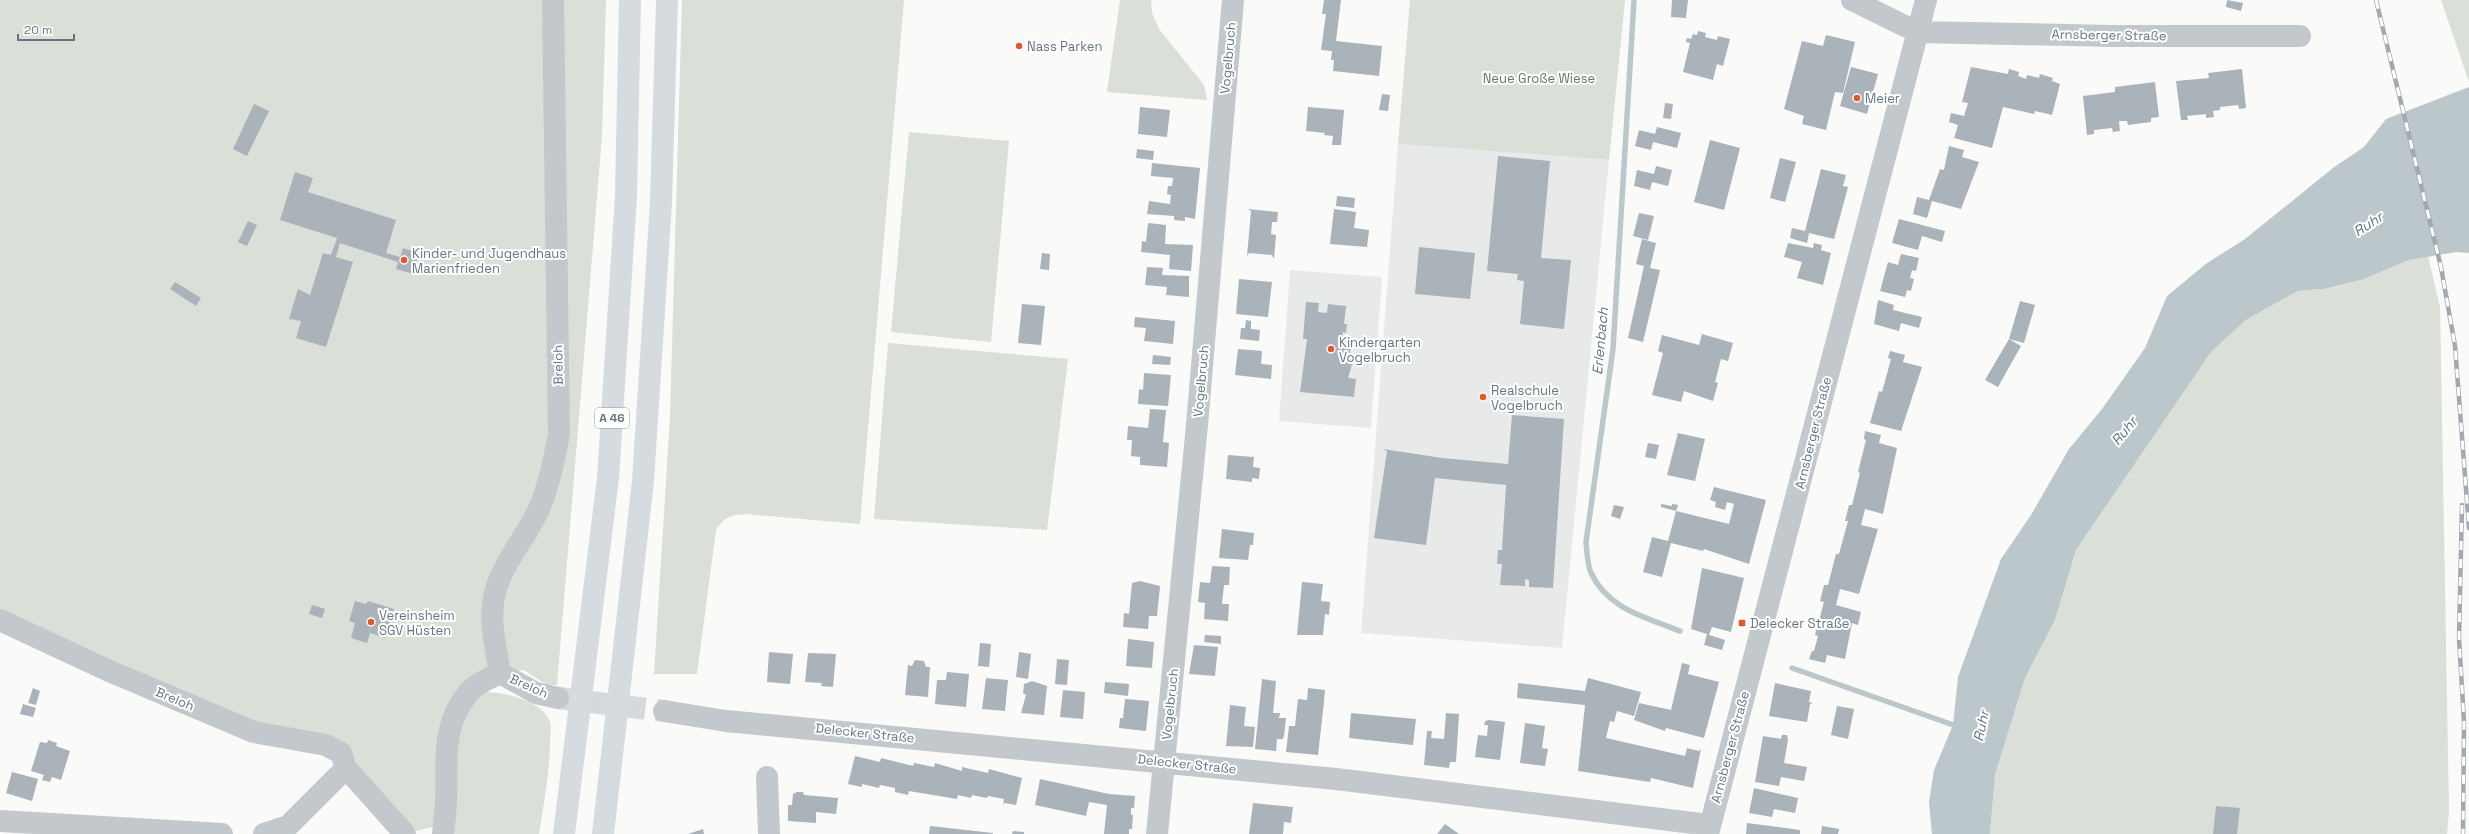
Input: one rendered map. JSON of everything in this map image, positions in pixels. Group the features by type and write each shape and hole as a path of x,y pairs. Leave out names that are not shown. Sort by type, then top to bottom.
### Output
{"highway":[{"name":"A 46","path":"564,834 608,478 626,196 630,0"},
{"name":"A 46","path":"603,834 642,481 661,202 667,0"}],"street":[{"name":"Breloh","path":"500,673 491,618 494,596 504,571 538,510 552,474 559,434 553,0"},
{"name":"Vogelbruch","path":"1157,834 1193,464 1233,0"},
{"path":"1852,0 1917,32"},
{"name":"Arnsberger Straße","path":"1708,829 1926,0"},
{"name":"Arnsberger Straße","path":"1917,32 2114,36 2300,36"},
{"name":"Breloh","path":"0,620 107,670 254,732 326,745 341,753 346,768 405,834"},
{"name":"Breloh","path":"500,673 536,693 558,698"},
{"name":"Breloh","path":"443,834 446,800 445,750 455,716 469,692 500,673"},
{"name":"Delecker Straße","path":"664,712 726,720 1336,779 1708,829"},
{"path":"264,834 288,826 346,768"},
{"path":"766,777 769,834"},
{"path":"0,821 222,834"}],"shaded area":[{"name":"Realschule Vogelbruch","path":"1398,144 1609,160 1562,648 1361,633"},
{"name":"Kindergarten Vogelbruch","path":"1290,270 1382,277 1371,428 1279,421"}],"green space":[{"path":"0,0 606,0 602,136 557,685 547,685 524,670 477,673 458,697 437,822 433,827 416,831 406,826 364,779 356,761 337,746 272,731 0,615"},
{"path":"682,0 904,0 860,524 745,514 731,516 725,520 716,530 697,674 654,674 670,417"},
{"path":"1120,0 1151,0 1152,13 1159,29 1204,85 1207,100 1107,92"},
{"name":"Neue Große Wiese","path":"1410,0 1625,0 1609,160 1398,144"},
{"path":"2441,0 2469,0 2469,82 2442,3"},
{"path":"909,132 1009,141 991,342 891,332"},
{"path":"2428,256 2440,307 2449,812 2447,834 1990,834 1995,775 2025,678 2055,620 2076,550 2211,352 2246,320 2298,291 2324,289 2364,279 2409,260"},
{"path":"888,343 1068,359 1047,530 874,519"},
{"path":"486,692 513,696 532,703 546,714 550,722 551,728 548,775 539,834 452,834 454,738 466,708"}],"water":[{"name":"Ruhr","path":"2469,87 2469,253 2456,252 2409,260 2364,279 2324,289 2298,291 2246,320 2211,352 2076,550 2055,620 2025,678 1995,775 1990,834 1932,834 1929,802 1934,770 1953,725 1958,677 2001,559 2031,515 2069,449 2102,409 2145,348 2167,296 2207,263 2245,239 2333,168 2364,147 2386,119"}],"building":[{"path":"1324,0 1341,0 1336,41 1382,46 1379,76 1333,71 1334,60 1331,60 1332,51 1321,50 1326,14 1322,14"},
{"path":"1672,0 1688,0 1686,18 1671,17"},
{"path":"2227,0 2243,3 2241,11 2226,7"},
{"path":"1698,31 1706,33 1705,37 1717,40 1718,36 1730,39 1723,66 1717,64 1713,80 1683,72 1690,43 1686,42 1687,38 1691,39 1693,34 1697,35"},
{"path":"1826,35 1855,42 1843,93 1835,92 1826,130 1802,124 1804,116 1784,109 1802,41 1823,46"},
{"path":"1851,67 1878,74 1867,114 1840,106"},
{"path":"1971,67 2008,74 2009,69 2019,72 2018,76 2026,79 2027,75 2039,78 2040,74 2053,78 2052,81 2060,84 2052,115 2035,111 2034,114 2003,107 1992,148 1954,138 1958,125 1949,122 1951,113 1964,116 1968,103 1962,102"},
{"path":"2242,69 2246,108 2239,109 2238,105 2220,107 2220,110 2213,111 2214,117 2206,118 2206,114 2187,116 2188,120 2181,120 2176,81 2209,78 2208,73"},
{"path":"2155,82 2159,117 2151,118 2151,122 2128,125 2127,121 2119,121 2120,131 2113,132 2112,128 2094,130 2094,134 2087,135 2083,96 2115,92 2115,87"},
{"path":"1382,94 1390,95 1388,111 1379,110"},
{"path":"1665,103 1673,104 1671,119 1663,118"},
{"path":"254,104 269,111 247,156 233,149"},
{"path":"1140,107 1170,110 1167,137 1138,134"},
{"path":"1308,107 1344,110 1341,145 1332,145 1333,136 1324,135 1325,133 1306,131"},
{"path":"1657,127 1681,133 1677,148 1653,142 1651,150 1635,146 1639,130 1655,134"},
{"path":"1710,140 1740,148 1724,210 1694,202"},
{"path":"1949,146 1964,150 1962,157 1979,162 1961,209 1932,201 1927,218 1913,214 1917,197 1929,200 1940,169 1944,170"},
{"path":"1137,149 1154,151 1153,160 1136,158"},
{"path":"1498,156 1550,161 1541,258 1571,260 1564,329 1520,324 1524,281 1517,280 1518,274 1487,271"},
{"path":"1780,158 1796,162 1785,202 1770,198"},
{"path":"1152,163 1200,168 1195,219 1185,217 1185,221 1174,220 1174,216 1147,214 1149,201 1170,204 1171,195 1167,194 1168,186 1172,186 1173,178 1151,176"},
{"path":"1656,166 1672,170 1668,186 1652,182 1650,190 1634,186 1637,170 1654,174"},
{"path":"1821,169 1846,175 1843,186 1848,187 1834,239 1809,233 1807,243 1790,238 1792,228 1805,231"},
{"name":"Kinder- und Jugendhaus Marienfrieden","path":"295,172 313,178 308,192 396,220 386,253 400,257 403,248 419,253 413,274 396,269 398,262 340,243 336,257 353,262 326,347 296,338 301,321 289,319 298,289 310,295 323,253 331,255 337,238 280,220"},
{"path":"1337,196 1355,198 1354,208 1336,206"},
{"path":"1248,209 1278,212 1277,222 1272,222 1271,234 1276,235 1274,259 1272,255 1249,253 1247,256 1251,211"},
{"path":"1334,209 1356,212 1354,228 1369,230 1367,247 1330,244"},
{"path":"1639,213 1654,216 1648,240 1633,236"},
{"path":"1899,219 1945,231 1942,242 1922,236 1918,250 1892,243"},
{"path":"248,221 257,225 247,246 238,242"},
{"path":"1148,223 1166,225 1165,244 1193,245 1191,271 1169,269 1170,255 1141,252 1142,241 1146,242"},
{"path":"1642,239 1656,243 1650,268 1660,270 1643,342 1628,338 1644,266 1636,264"},
{"path":"1788,243 1813,248 1814,243 1822,245 1821,250 1831,253 1823,285 1797,278 1802,262 1784,257"},
{"path":"1419,247 1475,253 1470,299 1415,294"},
{"path":"1042,253 1050,254 1049,270 1040,269"},
{"path":"1901,254 1919,258 1916,271 1912,270 1910,278 1914,279 1911,291 1907,290 1905,297 1880,291 1888,262 1898,265"},
{"path":"1147,267 1163,268 1162,275 1189,276 1189,297 1166,295 1167,287 1145,285"},
{"path":"1239,279 1272,282 1268,317 1236,314"},
{"path":"175,282 201,298 196,306 170,289"},
{"path":"1878,300 1894,305 1893,310 1922,317 1919,328 1901,323 1899,331 1874,324"},
{"path":"2020,301 2035,305 2024,343 2009,339"},
{"path":"1306,302 1319,303 1318,312 1327,313 1328,304 1346,306 1344,324 1347,324 1346,333 1343,332 1342,342 1351,343 1349,361 1353,361 1348,378 1356,379 1354,397 1300,392 1307,339 1303,339"},
{"path":"1022,304 1045,306 1041,345 1018,343"},
{"path":"1135,317 1175,321 1173,344 1144,341 1146,328 1134,327"},
{"path":"1246,320 1251,321 1251,329 1260,330 1259,341 1240,339 1241,328 1245,328"},
{"path":"1702,334 1733,343 1728,361 1721,359 1715,382 1718,383 1713,401 1684,391 1681,402 1652,395 1663,353 1658,351 1662,335 1699,345"},
{"path":"2009,339 2021,346 1998,387 1985,380"},
{"path":"1238,349 1262,351 1261,364 1272,365 1271,379 1235,375"},
{"path":"1890,351 1905,355 1903,362 1922,367 1901,431 1870,423 1879,391 1882,392 1891,359 1888,358"},
{"path":"1153,355 1171,357 1170,365 1152,364"},
{"path":"1144,373 1171,375 1168,406 1138,404 1139,389 1143,390"},
{"path":"1150,409 1166,410 1163,442 1169,443 1167,467 1140,465 1140,457 1131,456 1132,440 1127,440 1128,426 1148,428"},
{"path":"1512,415 1564,419 1553,588 1529,587 1529,580 1525,579 1525,586 1500,585 1502,564 1497,564 1498,550 1502,550 1506,485 1435,478 1426,545 1374,538 1387,451 1383,449 1442,458 1508,464"},
{"path":"1865,431 1881,435 1879,443 1897,448 1883,514 1865,509 1861,525 1878,529 1859,594 1840,589 1836,605 1861,612 1858,625 1852,623 1845,659 1827,655 1825,663 1809,659 1812,651 1814,651 1818,636 1815,635 1824,602 1820,601 1824,585 1828,585 1836,554 1839,554 1848,521 1845,521 1849,505 1852,505 1860,473 1858,472 1866,440 1864,439"},
{"path":"1678,433 1705,439 1695,481 1667,475"},
{"path":"1648,443 1659,445 1656,459 1645,457"},
{"path":"1228,455 1254,457 1253,467 1260,468 1259,479 1252,478 1252,482 1226,479"},
{"path":"1714,487 1766,500 1749,564 1704,549 1703,551 1671,543 1662,577 1643,572 1652,537 1668,541 1676,511 1729,524 1734,504 1727,502 1725,510 1715,507 1716,502 1710,500"},
{"path":"1661,504 1672,506 1672,504 1678,505 1676,511 1661,507"},
{"path":"1614,505 1624,507 1620,519 1611,516"},
{"path":"1222,529 1254,533 1253,545 1250,545 1248,560 1219,558"},
{"path":"1212,566 1230,567 1229,585 1224,585 1222,604 1229,604 1228,621 1204,619 1205,603 1198,602 1200,582 1210,583"},
{"path":"1702,568 1744,578 1731,632 1712,627 1709,635 1725,640 1722,650 1704,645 1707,634 1691,629"},
{"path":"1140,581 1160,586 1157,616 1149,616 1148,629 1123,627 1124,613 1129,614 1132,583"},
{"path":"1302,582 1323,584 1321,601 1330,602 1329,615 1325,614 1323,635 1297,635"},
{"name":"Vereinsheim SGV Hüsten","path":"355,601 366,604 368,601 394,609 385,638 370,633 367,643 351,638 355,623 349,621"},
{"path":"312,605 325,609 322,618 309,614"},
{"path":"1205,635 1221,636 1221,644 1204,642"},
{"path":"1128,639 1154,642 1152,668 1126,666"},
{"path":"980,643 991,644 989,667 978,666"},
{"path":"1194,645 1218,647 1215,676 1189,674"},
{"path":"769,652 793,654 790,684 767,682"},
{"path":"1019,652 1031,654 1028,679 1016,677"},
{"path":"808,653 836,654 833,687 821,686 822,683 805,682"},
{"path":"1057,659 1069,660 1067,685 1055,684"},
{"path":"915,660 924,661 926,667 930,667 928,697 905,695 908,665 912,666"},
{"path":"1682,663 1690,665 1688,674 1719,682 1704,738 1666,728 1665,731 1634,720 1639,703 1671,710"},
{"path":"947,672 969,674 966,707 935,704 937,680 946,680"},
{"path":"986,678 1008,680 1005,711 982,709"},
{"path":"1588,678 1641,692 1634,716 1617,711 1614,722 1610,721 1606,738 1685,756 1687,748 1699,751 1701,749 1693,788 1651,778 1650,782 1578,771 1585,705 1517,698 1518,683 1585,691"},
{"path":"1262,679 1276,681 1273,713 1280,713 1279,718 1286,718 1284,736 1283,739 1277,739 1276,751 1255,749"},
{"path":"1032,681 1047,686 1044,715 1021,713 1026,695 1023,693 1024,684"},
{"path":"1105,682 1129,684 1128,696 1104,693"},
{"path":"1775,683 1811,691 1809,702 1813,703 1810,704 1807,722 1769,716"},
{"path":"33,688 40,691 36,705 28,703"},
{"path":"1308,688 1325,690 1318,755 1286,752 1289,726 1295,726 1298,699 1307,700"},
{"path":"1063,690 1085,692 1083,719 1060,717"},
{"path":"1125,699 1149,701 1146,731 1119,728 1120,718 1123,718"},
{"path":"23,704 36,708 33,717 20,714"},
{"path":"1230,705 1246,707 1244,726 1255,727 1253,747 1226,746"},
{"path":"1837,706 1854,709 1848,739 1831,735"},
{"path":"1351,713 1416,719 1413,745 1349,738"},
{"path":"1446,713 1459,714 1456,762 1450,762 1449,768 1424,765 1427,731 1432,731 1431,738 1444,739"},
{"path":"1485,721 1505,722 1500,760 1475,757 1478,735 1487,736 1488,725 1484,725"},
{"path":"1525,723 1545,726 1542,748 1548,749 1545,766 1520,763"},
{"path":"1782,735 1787,735 1788,740 1784,763 1807,767 1804,781 1781,777 1779,786 1755,782 1763,736 1781,739"},
{"path":"48,740 57,743 56,746 70,751 61,780 52,777 50,782 42,780 44,775 31,771 40,742 47,743"},
{"path":"855,756 880,762 881,758 913,766 914,763 934,767 935,763 962,771 962,767 988,773 989,769 1022,778 1016,805 1004,803 1003,806 1004,799 988,796 987,798 972,795 971,798 958,795 957,799 909,791 908,795 895,792 895,788 880,785 879,788 862,784 862,787 848,784"},
{"path":"12,772 38,779 32,801 6,793"},
{"path":"1040,779 1109,794 1135,796 1134,808 1131,808 1131,815 1133,815 1132,829 1129,829 1129,834 1104,834 1107,805 1089,802 1086,816 1035,805"},
{"path":"1754,788 1798,798 1795,813 1774,809 1772,817 1749,813"},
{"path":"803,792 804,795 838,798 836,814 816,812 816,823 788,821 788,805 792,805 793,794"},
{"path":"1253,803 1293,807 1291,823 1284,822 1283,834 1249,834"},
{"path":"2216,806 2240,808 2237,834 2213,834"},
{"path":"1747,823 1800,830 1800,834 1746,834"},
{"path":"1445,824 1459,834 1437,834"},
{"path":"930,826 993,833 993,834 929,834"},
{"path":"1822,826 1839,829 1838,834 1821,834"},
{"path":"703,829 704,834 688,834"},
{"path":"1013,831 1024,832 1024,834 1012,834"}],"waterway":[{"name":"Erlenbach","path":"1634,0 1613,349 1586,542 1588,562 1591,573 1598,585 1607,595 1617,603 1641,616 1680,631"},
{"path":"1792,668 1959,727"}],"tunnel":[{"path":"558,698 664,711"}],"railway":[{"path":"2376,0 2441,267 2455,346 2469,528"},
{"path":"2462,505 2459,638 2464,722 2463,834"}],"place":[{"name":"Nass Parken","path":"1019,46"},
{"name":"Meier","path":"1857,98"},
{"name":"Kinder- und Jugendhaus Marienfrieden","path":"404,260"},
{"name":"Kindergarten Vogelbruch","path":"1331,349"},
{"name":"Realschule Vogelbruch","path":"1483,397"},
{"name":"Vereinsheim SGV Hüsten","path":"371,622"},
{"name":"Delecker Straße","path":"1742,623"}]}
